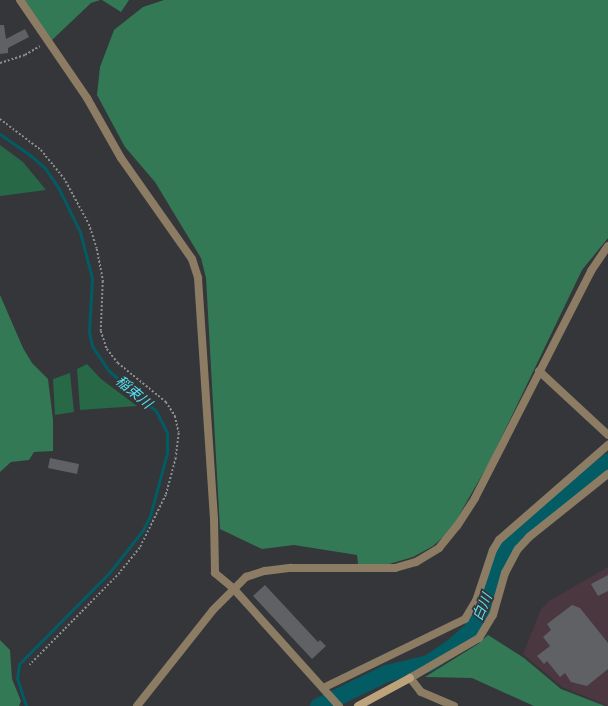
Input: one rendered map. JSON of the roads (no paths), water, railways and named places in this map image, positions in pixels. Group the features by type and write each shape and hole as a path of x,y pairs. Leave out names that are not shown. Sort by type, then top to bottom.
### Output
{"street":[{"path":"20,0 87,98 121,158 192,259 198,278 214,519 215,573 233,588 339,706"},
{"path":"137,706 233,588 246,577 264,571 291,568 395,568 428,556 448,538 475,498 591,271 608,246"},
{"path":"539,371 608,435"},
{"path":"323,688 457,625 465,619 476,601 493,550 508,529 608,445"},
{"path":"358,706 479,638 493,615 505,573 518,549 529,537 608,474"},
{"path":"410,678 421,692 454,706"}],"waterway":[{"name":"稲束川","path":"0,134 30,155 45,168 58,187 80,232 92,278 89,332 92,346 109,371 156,411 167,433 167,453 150,516 143,530 109,573 19,664 17,678 26,706"},
{"name":"白川","path":"318,706 386,673 428,663 452,647 472,629 482,613 501,555 511,539 608,461"}]}
